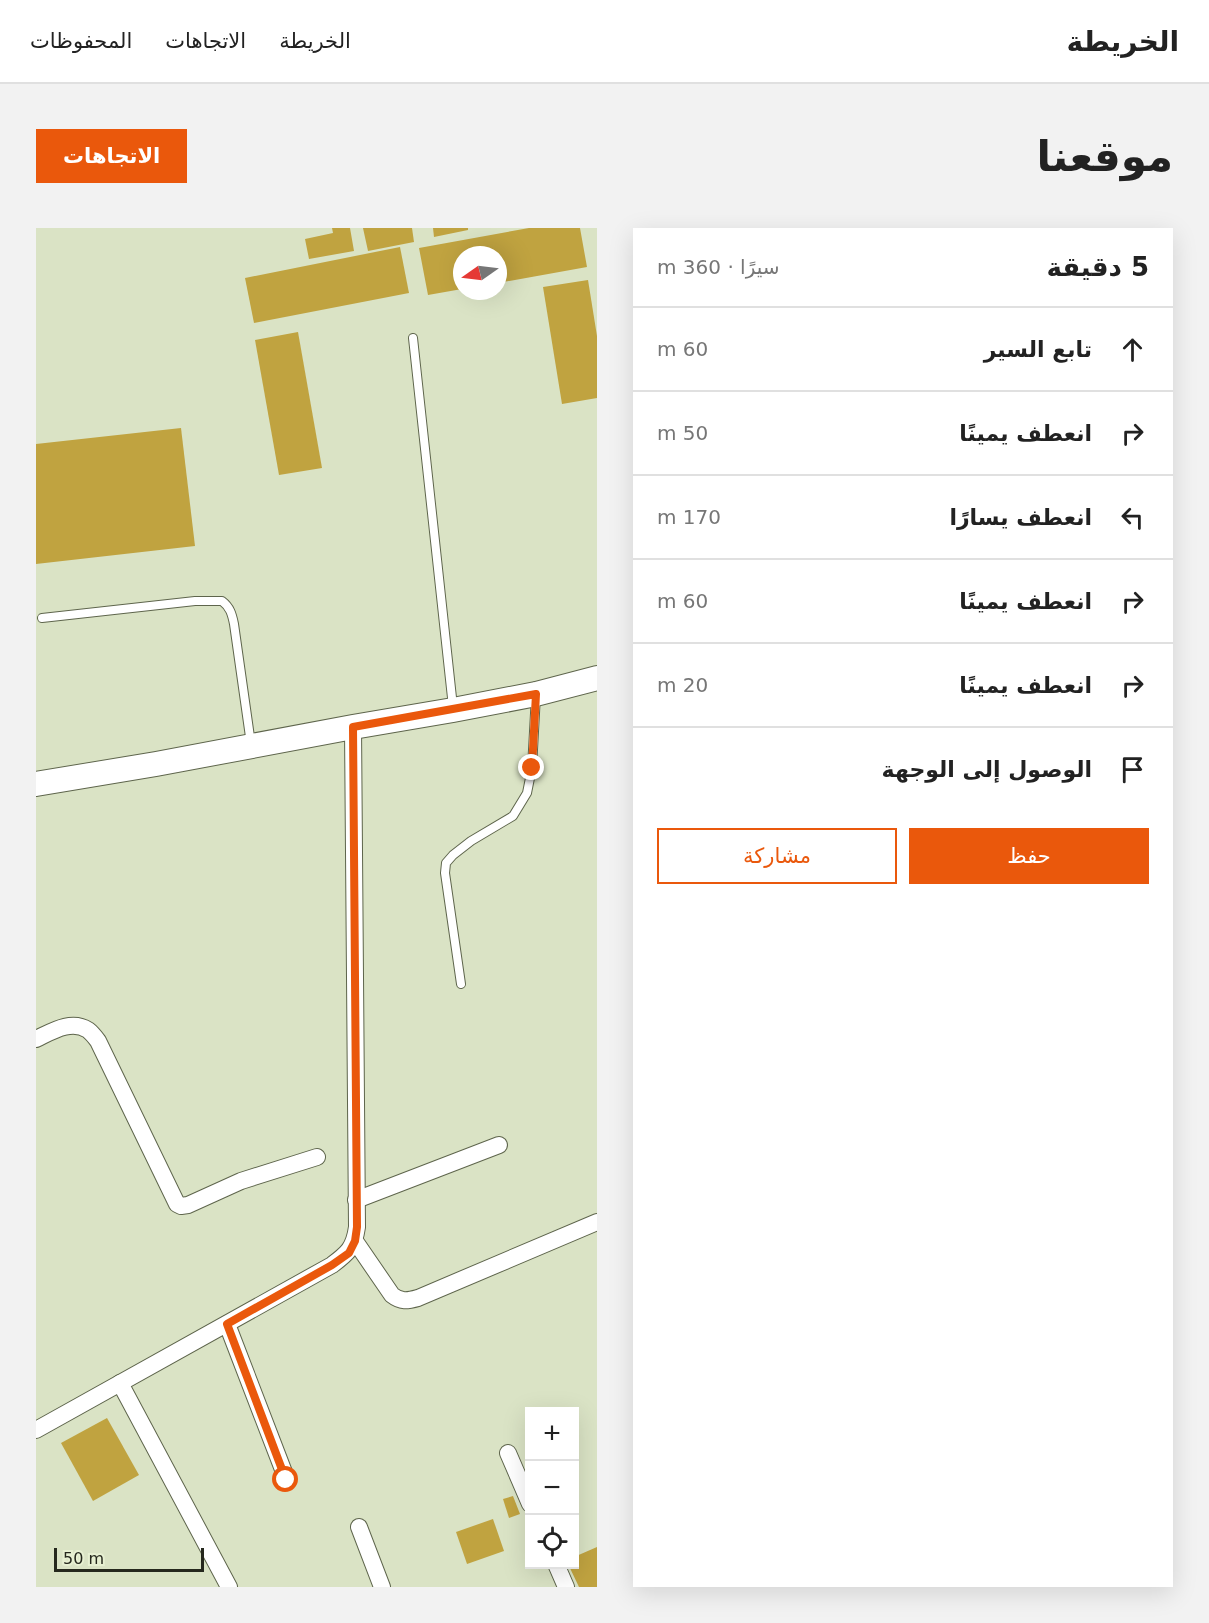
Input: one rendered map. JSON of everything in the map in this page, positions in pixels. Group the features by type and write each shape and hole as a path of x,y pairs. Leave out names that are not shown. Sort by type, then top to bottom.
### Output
{"main road":[{"path":"36,783 145,766 453,710 536,694 597,678"}],"street":[{"path":"36,1430 332,1265 349,1253 355,1241 357,1227 353,727"},
{"path":"36,1040 72,1025 87,1029 99,1041 177,1204 181,1206 241,1181 317,1157"},
{"path":"356,1200 499,1145"},
{"path":"355,1241 392,1295 406,1301 418,1298 597,1222"},
{"path":"227,1324 286,1480"},
{"path":"120,1383 229,1587"},
{"path":"508,1453 525,1492"},
{"path":"359,1527 382,1587"},
{"path":"558,1569 566,1587"}],"lane":[{"path":"413,338 453,710"},
{"path":"42,618 195,601 222,601 231,611 234,624 251,746"},
{"path":"461,984 444,873 446,863 471,842 513,816 527,793 532,768 536,694"}],"building":[{"path":"332,228 350,228 354,251 309,259 305,239 333,233"},
{"path":"363,228 412,228 414,242 368,251"},
{"path":"433,228 468,228 468,230 434,237"},
{"path":"529,228 580,228 587,267 507,281 507,246 453,246 453,291 428,295 419,248"},
{"path":"400,247 409,293 254,323 245,278"},
{"path":"588,280 597,336 597,398 562,404 543,287"},
{"path":"298,332 322,468 279,475 255,340"},
{"path":"181,428 195,546 36,564 36,444"},
{"path":"107,1418 139,1475 93,1501 61,1443"},
{"path":"513,1496 520,1514 509,1518 503,1499"},
{"path":"493,1519 504,1551 467,1564 456,1532"},
{"path":"597,1547 597,1587 579,1587 570,1569 579,1569 579,1555"}],"route":[{"path":"286,1480 227,1324 332,1265 349,1253 355,1241 357,1227 353,727 536,694 532,768"}]}
